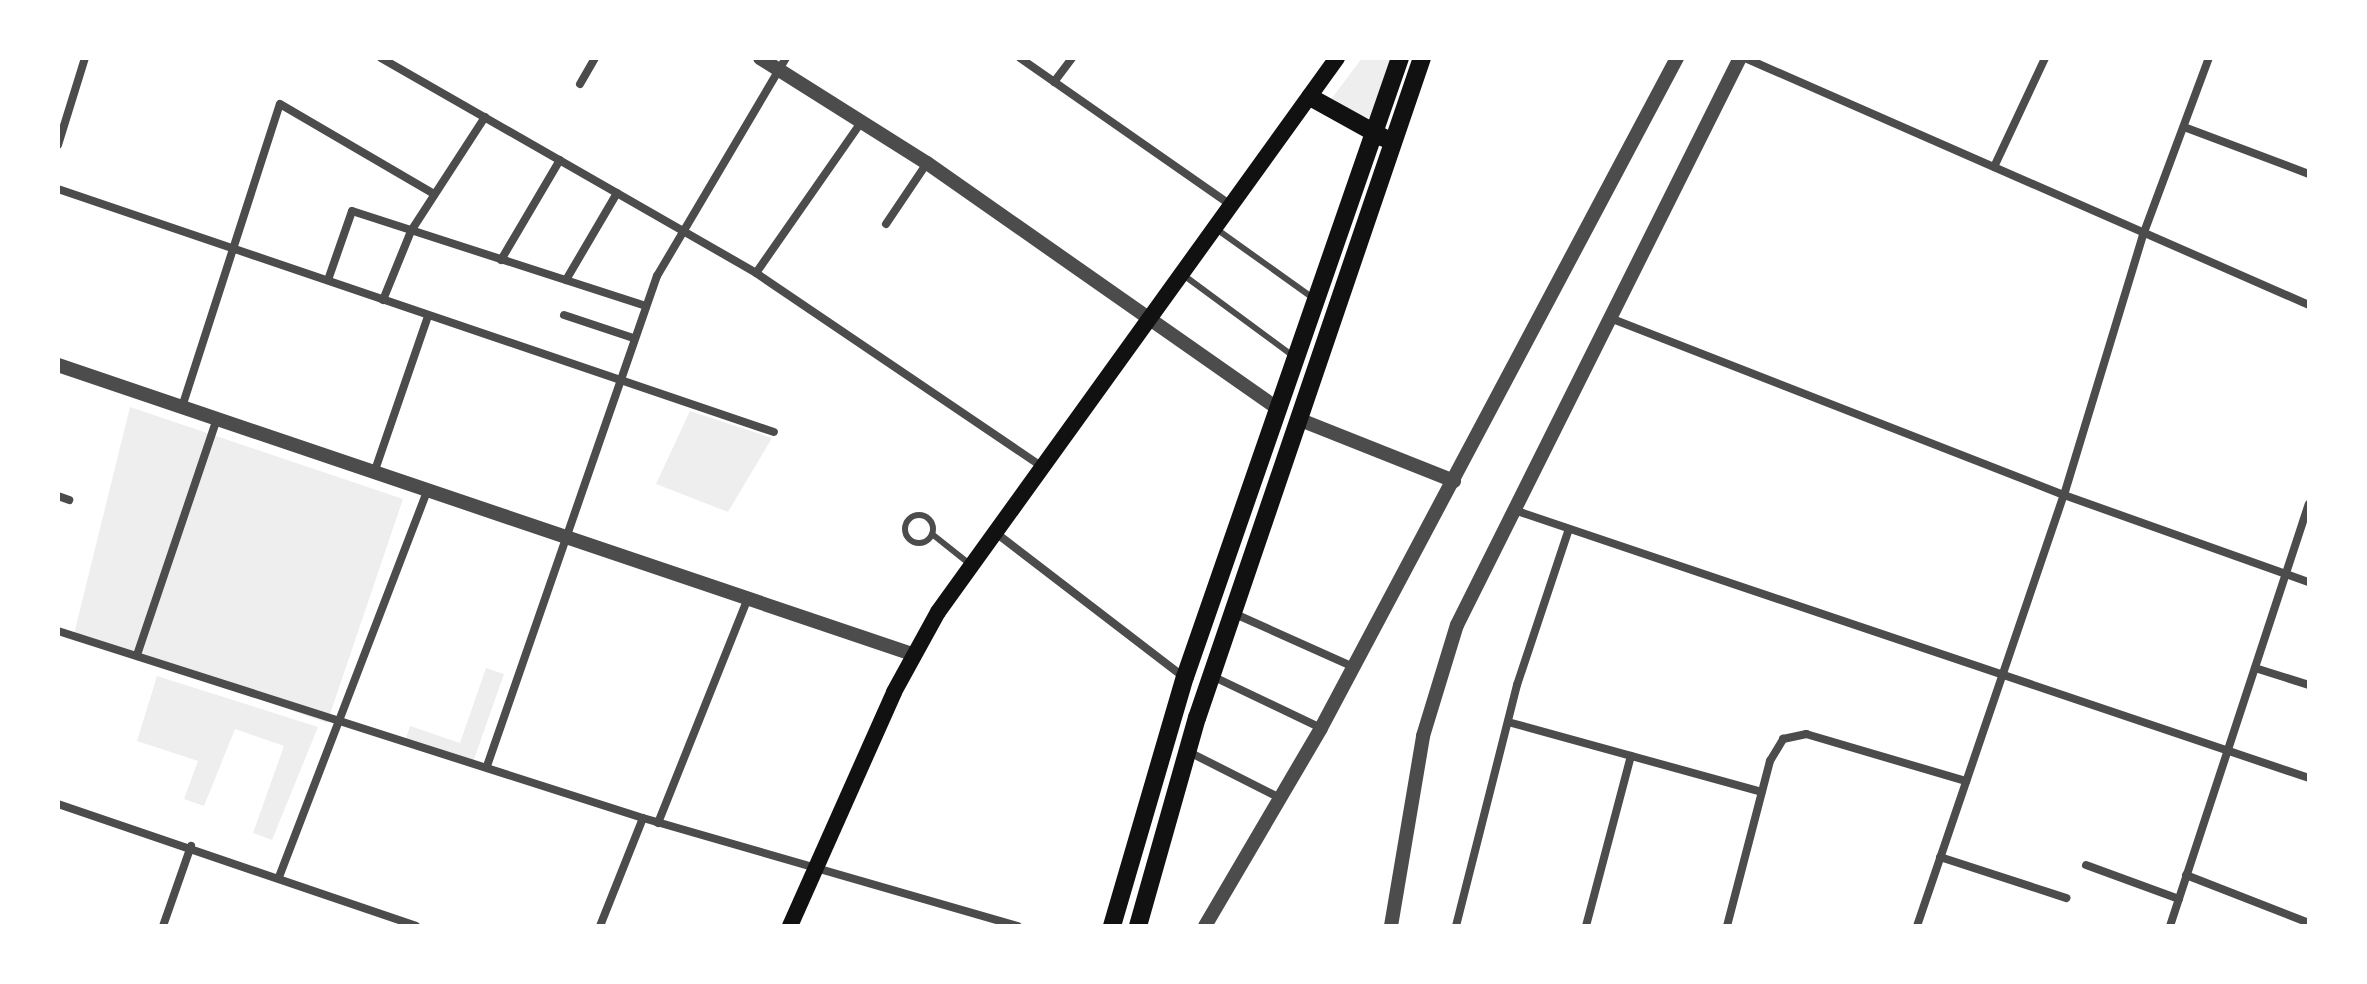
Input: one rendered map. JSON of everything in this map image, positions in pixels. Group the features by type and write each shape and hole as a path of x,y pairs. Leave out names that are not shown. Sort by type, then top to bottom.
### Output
{"main road":[{"path":"790,926 912,654 971,565 1337,58"},
{"path":"1112,926 1185,677 1400,58"},
{"path":"1138,926 1186,751 1422,58"},
{"path":"1310,97 1393,142"}],"street":[{"path":"58,145 85,58"},
{"path":"381,58 756,273 1043,467"},
{"path":"580,84 595,58"},
{"path":"760,58 783,63 1277,408"},
{"path":"1020,58 1232,205"},
{"path":"1054,82 1072,58"},
{"path":"1205,926 1321,728 1677,58"},
{"path":"1391,926 1432,698 1457,625 1609,317 1742,58 2309,305"},
{"path":"1994,167 2045,58"},
{"path":"1917,926 2064,495 2143,235 2209,58"},
{"path":"487,766 646,306 683,230 783,63"},
{"path":"182,407 231,246 281,103 434,194"},
{"path":"383,300 411,231 485,117"},
{"path":"756,273 862,120"},
{"path":"2184,127 2309,174"},
{"path":"501,260 560,160"},
{"path":"886,224 927,163"},
{"path":"58,189 774,432"},
{"path":"566,280 617,193"},
{"path":"328,280 351,212 646,306"},
{"path":"564,315 633,338"},
{"path":"374,473 428,316"},
{"path":"1609,317 2064,495 2309,582"},
{"path":"58,365 912,654"},
{"path":"137,655 217,419"},
{"path":"1298,419 1454,481"},
{"path":"279,877 427,492"},
{"path":"58,496 69,500"},
{"path":"2170,926 2309,504"},
{"path":"1512,510 2226,754 2309,778"},
{"path":"1456,926 1508,722 1569,529"},
{"path":"996,533 1185,677"},
{"path":"658,823 748,598"},
{"path":"1233,612 1354,667"},
{"path":"58,631 658,823 1018,926"},
{"path":"2255,668 2309,685"},
{"path":"1211,676 1321,728"},
{"path":"1508,722 1762,792"},
{"path":"1727,926 1777,745 1798,733 1966,781"},
{"path":"1186,751 1280,798"},
{"path":"1588,926 1631,756"},
{"path":"58,804 191,846 416,926"},
{"path":"600,926 643,818"},
{"path":"163,926 191,846"},
{"path":"1940,857 2066,898"},
{"path":"2086,865 2179,899"},
{"path":"2186,875 2309,923"}],"lane":[{"path":"1215,228 1314,299"},
{"path":"1182,274 1294,356"},
{"path":"932,534 923,542 911,540 907,522 925,516 932,534 971,565"}],"shaded area":[{"path":"1362,58 1391,58 1374,120 1329,102"},
{"path":"130,407 403,499 327,723 74,634"},
{"path":"690,411 772,438 728,512 656,484"},
{"path":"486,668 504,674 472,765 405,741 410,726 460,743"},
{"path":"157,676 318,727 272,840 253,833 284,746 235,729 204,806 184,799 198,761 137,741"}]}
